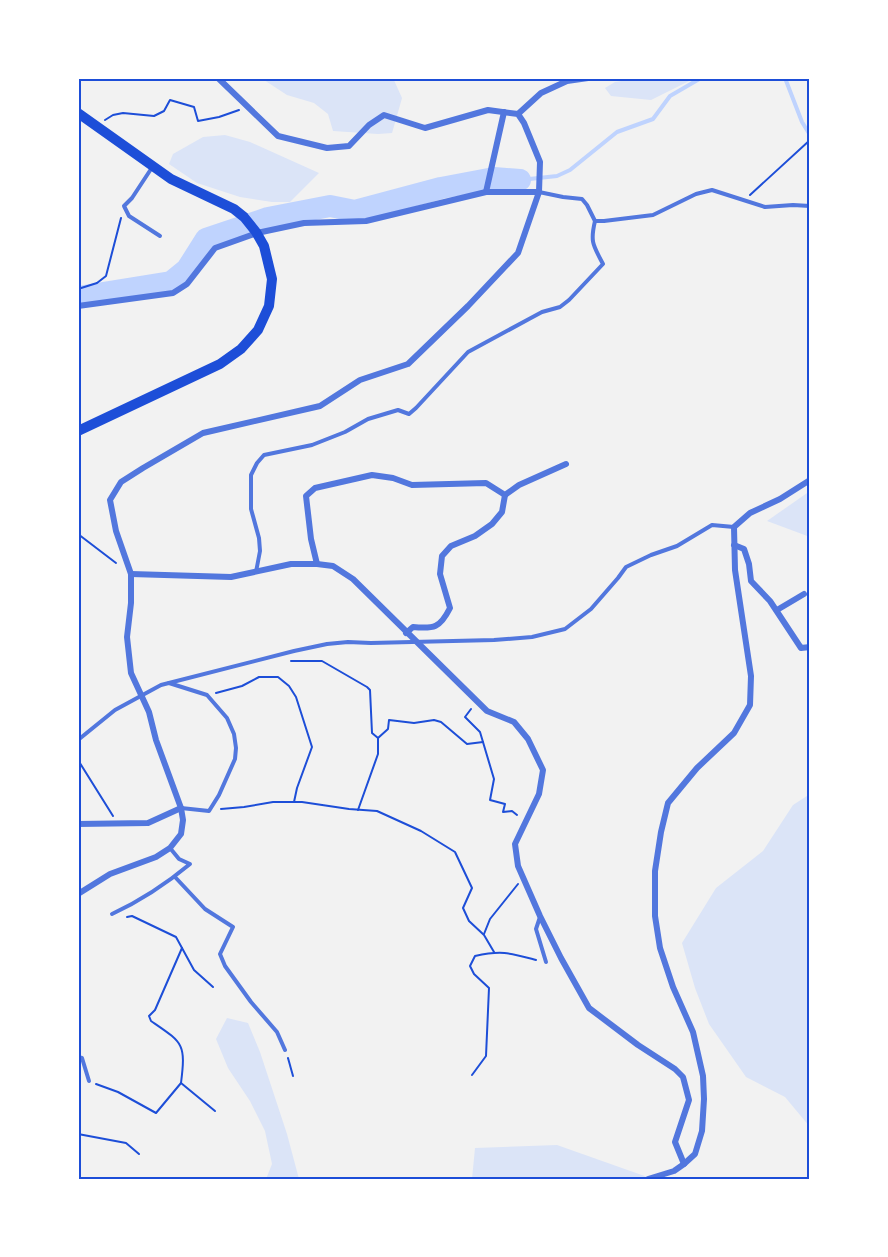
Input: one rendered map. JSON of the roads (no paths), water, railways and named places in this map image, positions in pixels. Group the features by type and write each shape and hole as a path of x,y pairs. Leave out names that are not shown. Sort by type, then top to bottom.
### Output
{"main road":[{"path":"78,113 171,179 234,209 244,217 264,246 272,279 269,306 258,330 241,349 220,364 78,431"}],"street":[{"path":"78,894 110,874 156,857 170,848 181,834 183,820 149,712 131,673 127,637 131,603 130,574 116,531 110,500 121,482 203,433 320,406 360,380 408,364 518,253 538,192 540,162 518,114 488,110 425,128 384,116 369,125 349,146 327,148 278,136 219,78"},
{"path":"518,114 541,93 567,81 588,78"},
{"path":"486,192 504,112"},
{"path":"78,306 172,293 187,284 215,248 256,233 304,223 366,221 486,192 538,192"},
{"path":"406,633 413,627 431,628 443,621 450,608 440,574 442,556 451,546 475,536 492,524 502,512 505,495 519,485 566,464"},
{"path":"317,564 311,539 306,496 315,488 372,475 393,478 412,485 486,483 505,495"},
{"path":"648,1179 674,1171 695,1154 702,1131 704,1099 703,1076 693,1032 673,987 660,948 655,916 655,871 661,832 668,803 697,768 734,733 750,705 751,676 735,570 734,527 750,513 780,499 810,480"},
{"path":"734,545 744,549 752,581 777,610 801,648 810,647"},
{"path":"130,574 231,577 291,564 333,566 353,579 487,711 514,722 528,739 543,770 539,794 515,844 518,867 540,916 589,1008 683,1077 688,1100 675,1142 684,1164"},
{"path":"777,610 804,594"},
{"path":"78,824 148,823 180,808"}],"lane":[{"path":"153,166 124,206 129,216 160,236"},
{"path":"595,221 653,215 696,194 712,190 765,207 810,206"},
{"path":"256,572 260,551 251,509 251,475 264,455 312,445 345,432 368,419 398,410 409,414 468,352 542,312 560,307 603,264 592,244 595,221 582,199 538,192"},
{"path":"78,740 115,710 161,685 327,644 417,643 532,637 565,629 591,609 626,567 677,546 712,525 734,527"},
{"path":"169,683 207,695 227,718 234,734 236,748 235,759 209,811 180,808"},
{"path":"112,914 175,877 190,864 179,859 170,848"},
{"path":"175,877 205,909 233,927 220,954 225,966 251,1002 277,1032 285,1050"},
{"path":"540,916 536,929 546,962"},
{"path":"78,1057 82,1058 89,1081"}],"waterway":[{"path":"520,180 557,176 570,170 617,132 653,119 670,96 701,78"},
{"path":"785,78 802,122 810,135"},
{"path":"78,297 171,282 187,269 206,239 268,218 330,206 355,211 441,188 494,178 520,180"}]}
